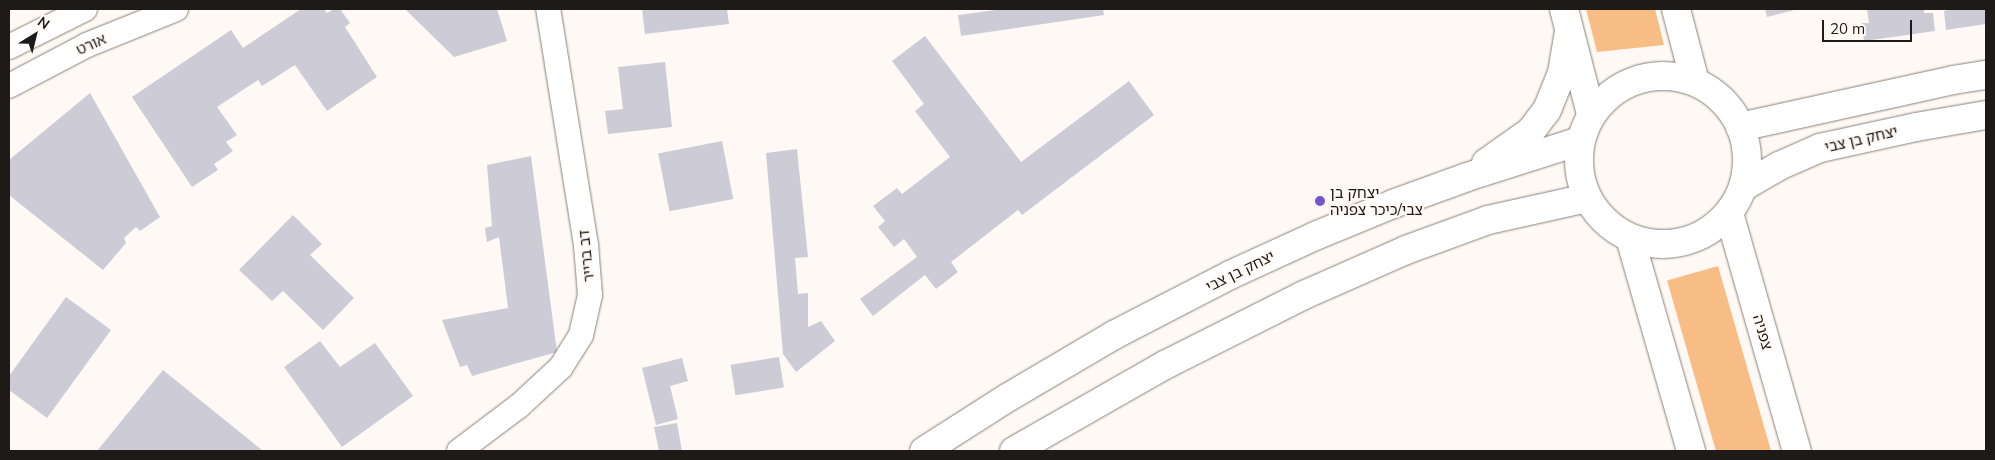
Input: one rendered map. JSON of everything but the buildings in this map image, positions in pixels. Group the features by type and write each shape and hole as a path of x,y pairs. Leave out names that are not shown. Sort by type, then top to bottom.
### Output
{"street":[{"path":"9,47 85,9"},
{"name":"אורט","path":"9,86 86,45 176,9"},
{"name":"דב ברייר","path":"460,451 519,406 561,367 581,335 590,295 586,245 548,9"},
{"path":"1676,9 1695,82"},
{"path":"1566,20 1592,114"},
{"path":"1466,177 1531,130 1547,110 1562,72 1566,20"},
{"path":"1740,127 1953,80 1986,75"},
{"path":"1666,76 1695,82 1714,93 1729,108 1740,127 1747,167 1743,187 1729,213 1709,231 1684,242 1656,244 1630,238 1612,228 1598,214 1587,198 1578,170 1580,141 1592,114 1611,93 1637,80 1666,76"},
{"name":"יצחק בן צבי","path":"1743,187 1778,166 1820,148 1916,127 1986,115"},
{"name":"יצחק בן צבי","path":"924,451 1007,398 1106,340 1230,274 1315,236 1466,177 1580,141"},
{"path":"1014,451 1165,365 1304,295 1406,250 1488,220 1587,198"},
{"name":"צפניה","path":"1729,213 1797,451"},
{"path":"1630,238 1691,451"}],"shaded area":[{"path":"1586,9 1655,9 1664,45 1597,52"},
{"path":"1718,266 1771,451 1716,451 1667,281"}],"place":[{"name":"יצחק בן צבי/כיכר צפניה","path":"1320,201"}]}
